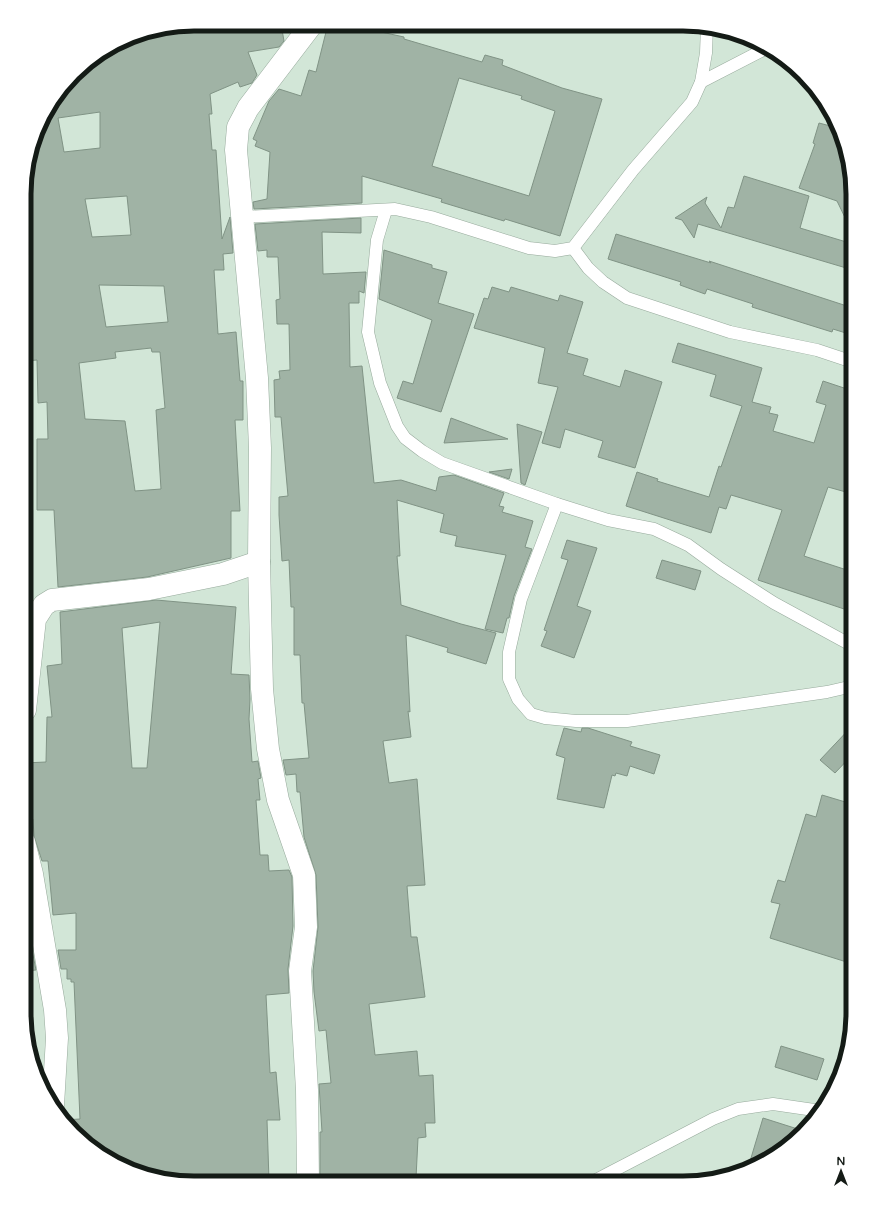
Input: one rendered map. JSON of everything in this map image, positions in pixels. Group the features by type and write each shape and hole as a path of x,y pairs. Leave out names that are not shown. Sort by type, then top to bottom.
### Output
{"street":[{"path":"307,31 264,86 238,127 236,150 243,217 259,424 259,562 262,689 268,749 278,800 304,875 306,927 300,971 308,1097 308,1176"},
{"path":"31,652 35,619 34,608 52,600 149,589 223,574 259,562"},
{"path":"31,870 56,1010 57,1038 54,1095"}],"lane":[{"path":"243,217 395,209 430,217 529,248 555,251 573,248 633,170 692,102 701,82 706,53 706,32"},
{"path":"701,82 761,51"},
{"path":"386,210 377,240 368,332 380,383 397,426 405,438 422,451 442,463 557,504 608,520 654,529 688,545 721,569 774,603 846,642"},
{"path":"573,248 588,268 603,282 627,298 730,332 817,350 846,360"},
{"path":"557,504 521,599 509,652 509,678 518,699 532,714 545,718 576,721 627,721 827,692 846,688"},
{"path":"603,1176 713,1119 738,1109 774,1104 814,1110"}],"building":[{"path":"183,31 282,31 284,41 279,47 248,52 257,75 252,83 240,87 238,82 210,94 212,114 209,114 212,150 216,150 222,239 230,217 233,253 223,254 224,270 214,270 218,334 236,332 240,381 243,381 243,420 235,420 240,511 231,511 231,558 147,577 58,587 54,510 37,510 37,439 48,439 47,402 38,403 37,360 31,360 31,183 34,162 43,132 58,103 87,71 103,58 132,43 162,34","holes":["100,112 100,148 64,152 58,118","127,196 131,235 92,237 85,199","99,285 164,286 168,322 106,327","151,348 152,352 160,352 165,408 156,410 161,489 135,491 125,421 85,419 79,363 116,358 115,352"]},
{"path":"326,31 377,31 404,37 404,39 482,62 485,55 503,60 502,65 562,88 602,99 560,236 505,219 504,221 441,202 442,199 362,176 362,203 254,209 253,202 267,199 270,152 255,146 257,141 253,139 269,101 279,89 301,96 309,70 316,72","holes":["459,78 522,96 521,99 555,111 529,196 432,166"]},
{"path":"819,123 831,126 843,162 845,173 846,220 837,201 799,188 815,144 813,143"},
{"path":"744,176 809,196 800,228 846,242 846,268 698,224 694,238 682,220 675,218 707,197 705,203 721,228 728,207 734,208"},
{"path":"361,218 361,233 322,232 323,274 366,272 364,293 359,291 359,303 349,303 350,367 362,366 374,483 401,480 436,491 439,477 454,475 504,493 499,506 504,507 502,512 533,521 525,547 532,549 514,596 509,618 507,618 503,633 485,629 506,555 455,546 457,536 440,532 444,514 397,500 400,556 397,556 401,605 461,624 496,633 486,664 447,652 448,648 406,635 410,712 408,711 411,737 383,741 389,783 417,779 425,885 407,886 411,937 417,937 425,997 369,1004 375,1055 417,1051 419,1076 433,1075 435,1123 425,1123 426,1137 418,1138 416,1176 320,1176 320,1132 322,1132 319,1084 331,1083 326,1030 319,1031 314,992 313,971 318,927 316,875 304,837 300,792 297,792 296,774 286,775 283,760 309,758 304,703 302,703 300,655 294,655 294,607 291,607 289,560 282,561 279,515 279,497 288,496 281,417 275,417 274,380 280,379 279,371 290,370 289,324 277,324 276,300 280,299 278,257 267,257 267,250 258,251 255,224"},
{"path":"616,234 711,263 709,261 846,306 846,333 833,329 832,332 752,307 753,304 707,289 705,294 680,285 681,282 608,259"},
{"path":"384,250 432,265 432,268 447,272 438,303 474,314 441,412 397,398 403,381 413,384 432,320 379,299"},
{"path":"492,287 509,292 511,287 558,301 560,295 583,302 567,353 588,359 583,375 620,387 625,370 662,382 635,468 598,457 603,441 565,429 560,448 542,443 558,387 538,383 545,348 474,328 484,298 488,299"},
{"path":"678,343 762,368 752,402 771,407 769,413 778,415 773,431 814,443 826,405 816,402 823,381 846,389 846,492 828,487 804,556 846,570 846,610 758,580 782,510 731,495 726,509 719,507 711,533 626,506 637,472 658,479 657,481 709,497 742,406 710,396 716,375 672,362"},
{"path":"451,418 508,439 444,443"},
{"path":"517,424 542,432 525,485 521,483"},
{"path":"512,469 509,479 489,472"},
{"path":"567,540 597,548 577,606 591,611 574,658 541,646 547,631 544,630 568,560 561,558"},
{"path":"662,560 701,571 695,590 656,578"},
{"path":"156,600 236,607 231,674 249,675 249,719 252,762 258,761 261,778 258,779 260,800 256,800 260,855 268,855 269,871 289,870 292,877 293,926 288,969 289,993 266,995 270,1073 276,1072 280,1120 267,1120 269,1176 183,1176 162,1173 132,1164 103,1149 71,1120 80,1119 74,982 71,982 71,979 67,979 67,969 61,969 58,950 76,950 76,913 53,915 48,861 42,861 34,836 33,819 31,819 31,763 46,762 47,717 52,717 47,666 62,664 60,612","holes":["160,622 147,768 132,768 122,628"]},
{"path":"564,728 581,732 582,728 588,728 632,742 630,746 660,755 654,774 630,766 627,776 616,773 615,776 612,775 604,808 557,799 565,758 556,755"},
{"path":"846,732 846,761 835,773 820,760"},
{"path":"822,795 846,802 846,962 770,938 780,904 771,902 778,880 785,882 806,814 816,817"},
{"path":"31,950 32,950 36,970 31,970"},
{"path":"781,1046 824,1059 817,1080 775,1067"},
{"path":"763,1118 797,1129 774,1149 750,1162"}]}
